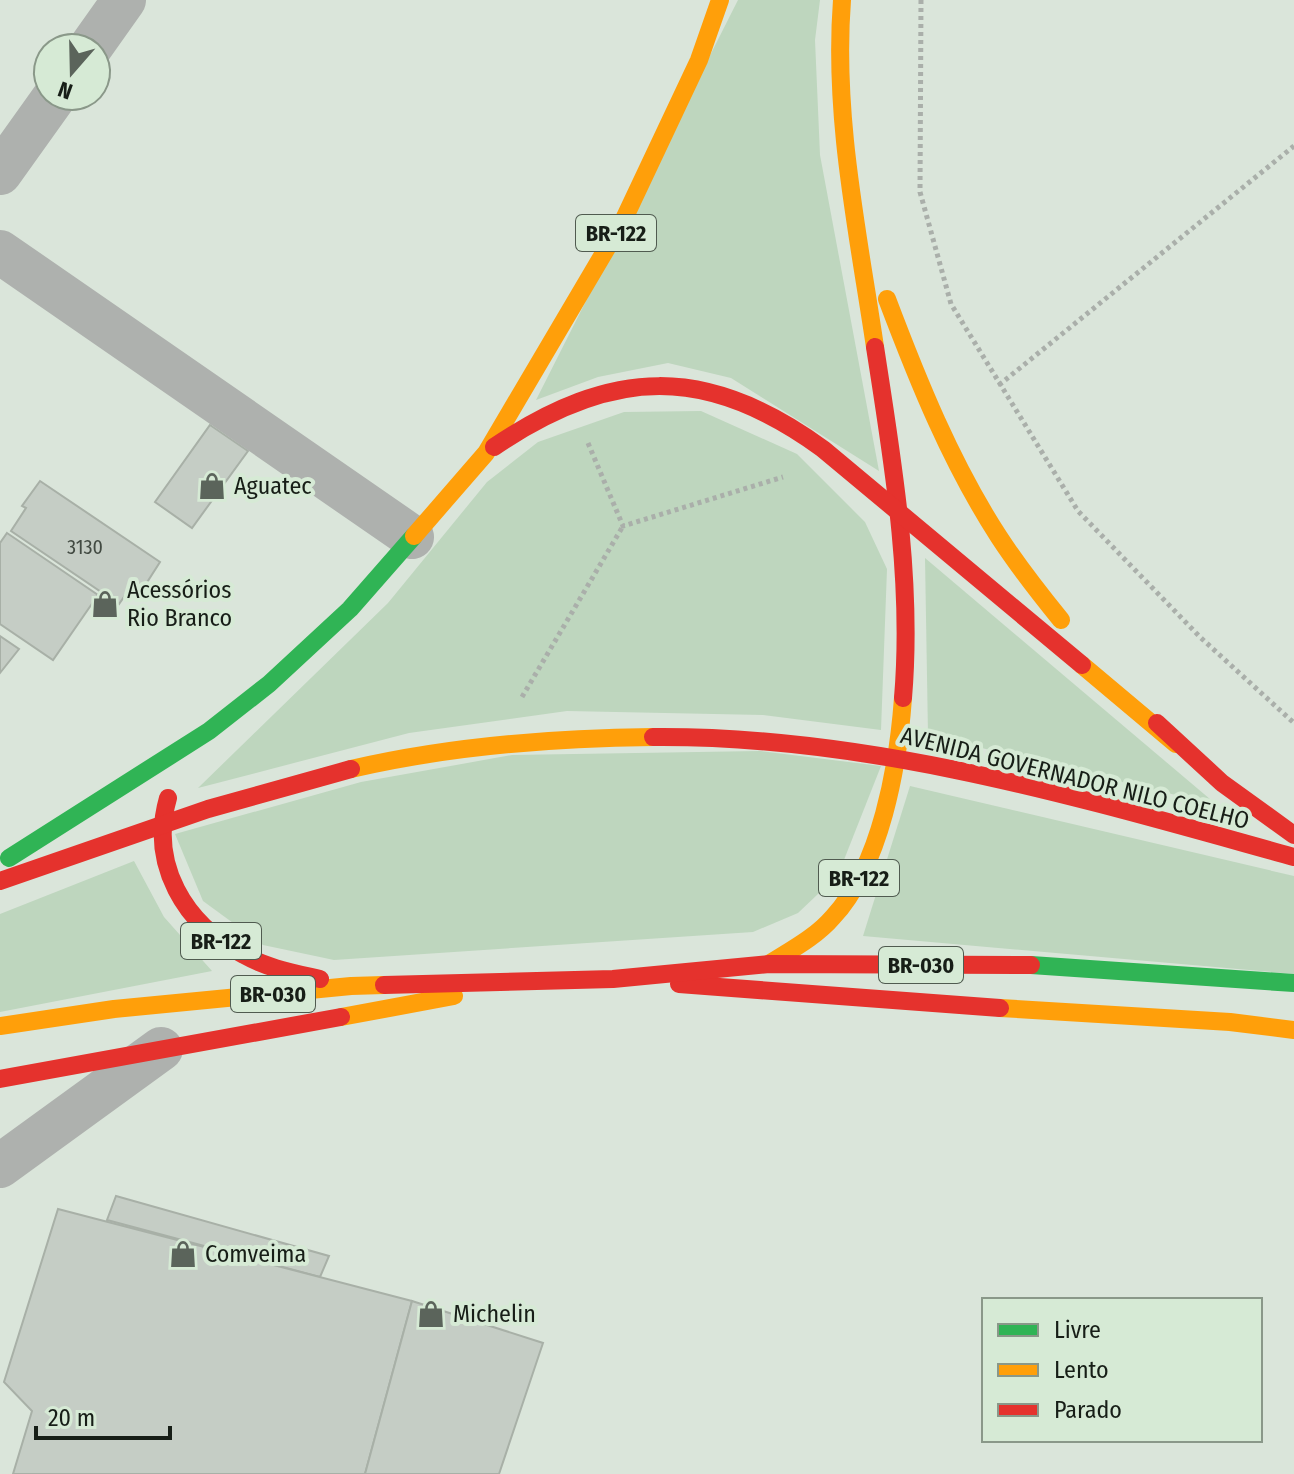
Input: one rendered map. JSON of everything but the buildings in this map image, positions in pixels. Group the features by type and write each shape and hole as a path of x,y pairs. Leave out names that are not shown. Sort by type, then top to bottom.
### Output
{"main road":[{"name":"BR-122","path":"351,986 272,967 243,955 214,937 191,913 165,862 160,824 164,808 182,772 209,731 310,649 350,609 486,453 624,219 699,60 720,0"},
{"name":"BR-122","path":"769,964 807,940 833,918 857,883 877,837 898,758 905,650 900,513 842,128 839,39 842,0"},
{"path":"854,206 899,332 933,413 978,504 1019,567 1063,623 1176,744"},
{"path":"486,453 516,430 548,413 599,396 644,388 685,385 729,396 767,412 801,432 838,461 1176,744 1273,822 1294,835"},
{"path":"0,864 209,731"},
{"name":"AVENIDA GOVERNADOR NILO COELHO","path":"0,881 227,801 328,775 421,755 523,741 654,738 775,742 898,758 1061,794 1294,857"},
{"name":"BR-030","path":"0,1026 114,1009 351,986 613,979 769,964 1058,965 1294,983"},
{"name":"BR-030","path":"613,979 901,1002 1230,1022 1294,1030"},
{"name":"BR-030","path":"0,1079 549,980"}],"street":[{"path":"101,32 124,0"},
{"path":"0,173 44,112"},
{"path":"0,252 412,537"},
{"path":"0,1166 161,1049"}],"path":[{"path":"921,0 920,192 951,304 1078,511 1200,637 1294,723"},
{"path":"999,385 1294,146"},
{"path":"573,404 623,526"},
{"path":"492,746 623,526 838,461"}],"green space":[{"path":"738,0 820,0 815,40 820,155 879,471 731,378 668,363 598,377 536,400"},
{"path":"701,411 797,454 865,522 887,569 881,730 763,715 567,711 409,733 198,788 388,603 487,482 538,442 624,412"},
{"path":"925,558 1217,805 928,735"},
{"path":"760,751 881,766 838,875 798,913 753,932 334,960 263,945 203,901 175,834 361,782 512,755"},
{"path":"910,786 1294,876 1294,974 863,936"},
{"path":"134,861 164,917 212,971 0,1012 0,914"}],"traffic: fast":[{"path":"9,858 209,731 269,684 350,609 414,536"},
{"path":"1031,965 1294,983"}],"traffic: slow":[{"path":"414,536 486,453 624,219 699,60 720,0"},
{"path":"842,0 840,44 844,131 875,347"},
{"path":"887,299 923,391 966,480 1006,548 1061,620"},
{"path":"1082,665 1176,744"},
{"path":"769,964 819,931 850,895 863,870 884,814 897,754 903,698"},
{"path":"351,769 426,754 501,745 653,737"},
{"path":"0,1026 114,1009 384,985"},
{"path":"341,1017 454,996"},
{"path":"1000,1008 1230,1022 1294,1030"}],"traffic: jam":[{"path":"875,347 900,522 905,610 903,698"},
{"path":"494,447 537,421 579,402 619,390 659,386 699,390 739,402 780,421 823,449 1082,665"},
{"path":"1157,723 1222,783 1294,835"},
{"path":"653,737 735,739 897,759 1057,793 1294,857"},
{"path":"0,881 208,809 351,769"},
{"path":"168,798 163,822 163,846 168,869 176,890 204,927 253,960 320,979"},
{"path":"384,985 613,979 769,964 1031,965"},
{"path":"679,984 1000,1008"},
{"path":"0,1079 341,1017"}],"place":[{"name":"Aguatec","path":"212,486"},
{"name":"Acessórios Rio Branco","path":"105,604"},
{"name":"Comveima","path":"183,1254"},
{"name":"Michelin","path":"431,1314"}]}
